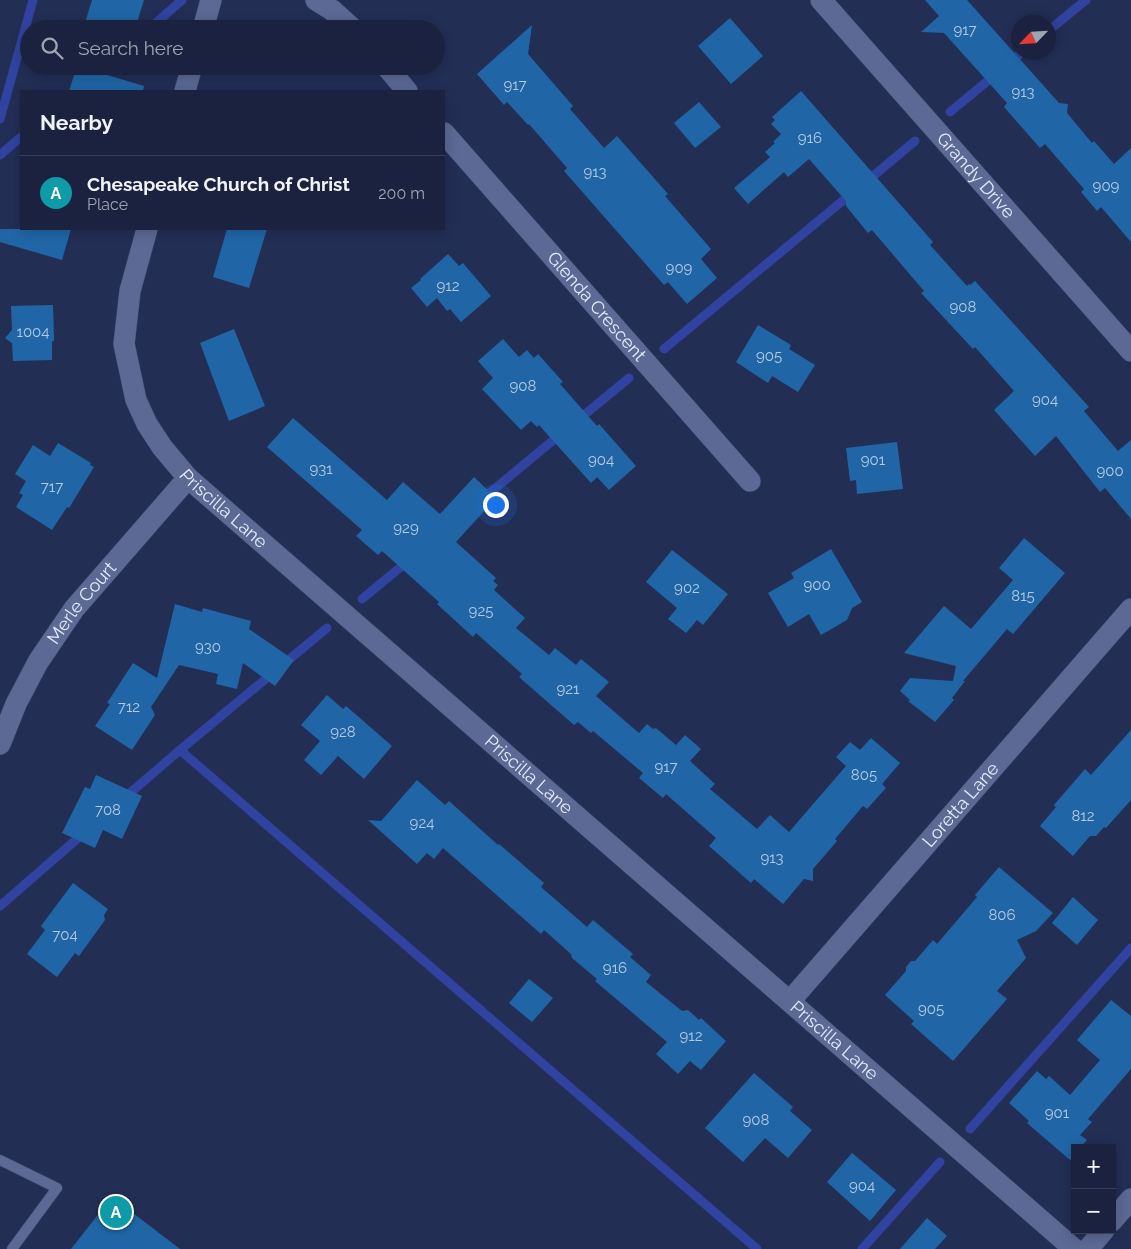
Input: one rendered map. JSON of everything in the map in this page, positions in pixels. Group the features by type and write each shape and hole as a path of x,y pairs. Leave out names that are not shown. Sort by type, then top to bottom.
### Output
{"street":[{"path":"205,20 211,0"},
{"path":"316,0 343,20"},
{"name":"Grandy Drive","path":"821,0 1131,352"},
{"path":"185,90 189,75"},
{"path":"394,75 407,90"},
{"name":"Glenda Crescent","path":"445,134 750,481"},
{"name":"Priscilla Lane","path":"147,230 130,291 124,344 136,400 146,424 188,478 1074,1249"},
{"name":"Merle Court","path":"0,744 16,704 34,671 74,609 188,478"},
{"name":"Loretta Lane","path":"790,1001 1131,609"},
{"path":"1116,1216 1131,1199"},
{"path":"1088,1249 1101,1234"}],"lane":[{"path":"0,1160 57,1188 12,1249"}],"building":[{"path":"92,0 144,0 138,20 86,20"},
{"path":"925,0 967,0 1011,49 1011,60 1021,60 1059,103 1068,104 1067,113 1092,143 1094,141 1114,164 1131,148 1131,242 1101,207 1097,211 1081,192 1084,189 1045,144 1040,148 1004,107 1007,103 944,33 921,32 939,16"},
{"path":"730,18 763,56 731,84 698,46"},
{"path":"532,25 528,54 573,106 570,109 604,148 617,136 668,194 665,196 711,249 701,259 717,278 687,304 668,282 664,285 564,171 567,168 529,124 507,102 504,105 477,74"},
{"path":"74,75 107,75 144,86 143,90 69,90"},
{"path":"801,91 933,242 930,245 967,286 975,281 1089,407 1084,411 1118,451 1131,440 1131,519 1105,488 1100,492 1056,436 1035,456 994,410 1014,391 975,347 973,349 921,293 924,291 872,230 868,233 846,206 846,201 809,159 788,177 784,172 748,204 734,188 770,157 765,152 781,134 771,124 775,120 772,117"},
{"path":"699,102 721,127 695,148 674,123"},
{"path":"0,229 71,230 62,260 0,242"},
{"path":"227,230 267,230 249,288 213,277"},
{"path":"448,254 459,266 463,263 491,296 461,322 450,309 447,311 437,298 427,307 411,288"},
{"path":"53,305 54,341 52,341 52,360 13,361 12,343 5,338 12,330 11,306"},
{"path":"758,325 791,345 789,349 815,365 798,392 772,376 768,383 736,362"},
{"path":"234,329 265,406 229,421 200,343"},
{"path":"503,339 519,357 527,350 534,358 538,354 563,382 560,384 636,466 609,490 597,477 591,483 539,425 537,427 531,421 521,430 482,389 493,378 478,361"},
{"path":"293,418 387,500 403,482 440,514 474,477 496,498 456,542 496,578 493,581 498,585 494,590 525,618 516,628 549,655 555,648 576,665 581,659 609,682 596,696 639,733 647,724 653,729 656,728 676,745 685,735 701,749 690,761 715,784 710,789 757,829 770,815 789,832 846,766 836,757 850,742 860,750 871,738 900,763 882,784 886,788 867,809 863,806 835,839 837,841 813,869 813,881 804,879 783,904 754,879 751,883 709,846 716,838 666,794 663,798 639,778 643,773 593,731 591,733 578,722 574,725 519,677 522,674 476,633 473,637 437,604 439,602 382,551 378,555 356,536 362,530 267,447"},
{"path":"897,442 903,489 857,494 856,480 850,481 846,448"},
{"path":"58,443 91,463 90,465 94,467 69,508 67,507 52,530 16,507 23,495 19,493 26,481 15,474 33,445 50,456"},
{"path":"1024,538 1065,573 1013,634 1007,629 963,681 965,681 952,698 954,700 935,722 908,701 910,700 900,691 910,678 953,681 956,666 904,653 944,606 971,629 1013,580 999,568"},
{"path":"831,549 862,602 852,608 847,620 821,635 809,614 788,627 768,593 794,578 791,573"},
{"path":"672,550 728,594 703,625 697,620 686,633 668,619 677,608 646,582"},
{"path":"175,604 202,612 203,608 251,621 249,629 294,660 275,686 243,663 237,689 216,684 218,674 179,665 151,707 155,715 132,750 95,726 110,704 107,703 133,663 157,678"},
{"path":"327,695 343,709 346,706 392,746 364,779 338,756 321,775 304,760 320,741 301,725"},
{"path":"1131,730 1131,800 1106,828 1104,827 1096,836 1090,836 1073,856 1040,826 1056,807 1054,805 1085,769 1091,775"},
{"path":"96,775 142,796 122,839 103,830 95,848 62,833 85,787 90,789"},
{"path":"417,780 445,805 449,801 499,844 544,883 541,887 587,927 593,920 633,954 630,957 651,975 646,982 682,1011 688,1010 699,1020 701,1018 726,1041 701,1070 690,1061 678,1074 656,1054 667,1042 595,981 597,979 572,958 571,954 544,930 541,934 443,848 434,859 427,853 417,864 368,820 381,821"},
{"path":"999,867 1053,913 1036,931 1017,940 1026,958 997,991 1007,999 953,1061 911,1024 914,1021 885,995 906,971 906,967 911,961 915,961 933,940 937,944 977,897 975,895"},
{"path":"73,883 108,909 104,915 105,920 79,956 75,953 57,977 27,954 45,930 41,926"},
{"path":"1073,897 1098,920 1077,945 1052,923"},
{"path":"529,979 553,998 532,1022 509,1003"},
{"path":"1111,1000 1131,1016 1131,1069 1088,1119 1092,1122 1080,1135 1087,1140 1084,1144 1071,1144 1070,1160 1027,1123 1029,1121 1009,1103 1037,1071 1046,1079 1049,1076 1070,1095 1100,1060 1077,1040"},
{"path":"754,1073 793,1107 790,1111 812,1130 788,1158 765,1138 743,1162 705,1128"},
{"path":"852,1153 896,1190 870,1221 827,1182"},
{"path":"112,1197 180,1249 71,1249"},
{"path":"927,1218 947,1236 935,1249 900,1249"}],"waterway":[{"path":"27,20 33,0"},
{"path":"159,20 182,0"},
{"path":"1056,24 1086,0"},
{"path":"0,119 20,47"},
{"path":"1010,63 1013,60"},
{"path":"950,112 996,74"},
{"path":"76,90 94,75"},
{"path":"0,155 20,138"},
{"path":"866,182 915,141"},
{"path":"664,349 852,193"},
{"path":"578,420 629,378"},
{"path":"481,500 562,433"},
{"path":"362,599 408,561"},
{"path":"123,799 327,628"},
{"path":"180,750 757,1249"},
{"path":"0,906 85,832"},
{"path":"970,1129 1131,948"},
{"path":"862,1249 940,1162"}],"place":[{"name":"Chesapeake Church of Christ","path":"116,1212"}]}
